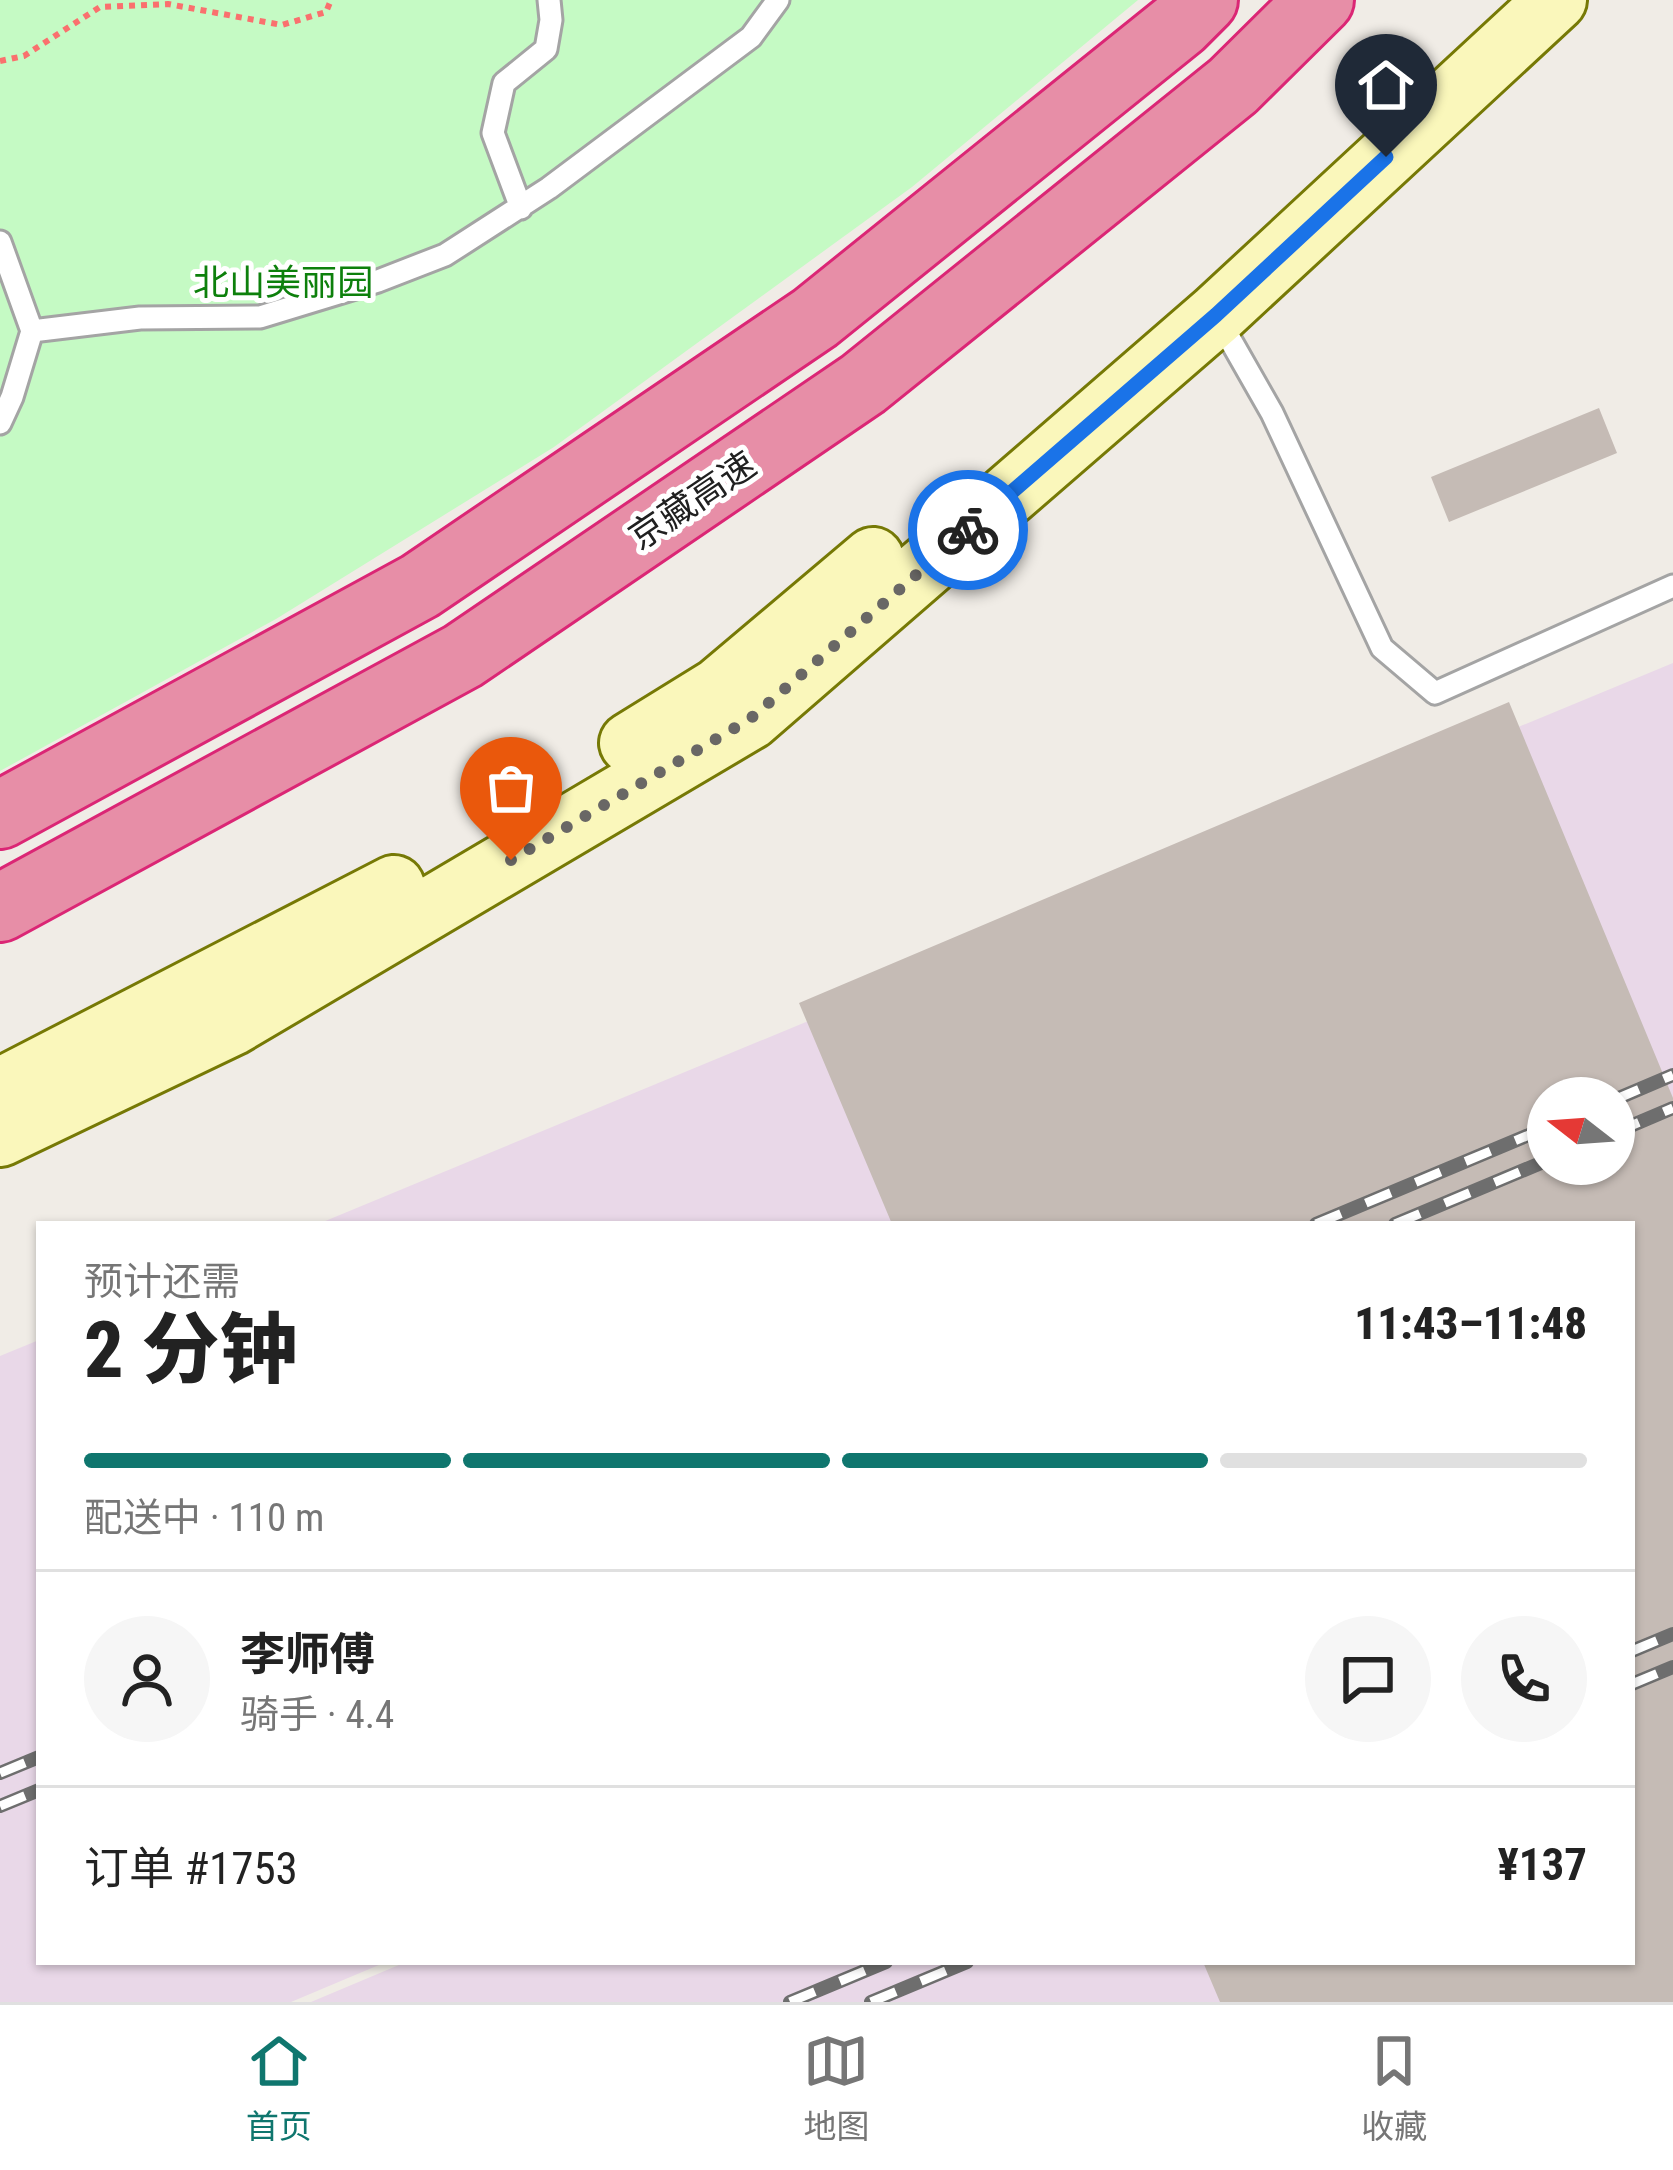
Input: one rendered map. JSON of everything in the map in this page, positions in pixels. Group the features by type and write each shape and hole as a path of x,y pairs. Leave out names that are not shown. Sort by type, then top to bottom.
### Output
{"highway":[{"path":"0,815 440,572 814,318 1204,0"},
{"name":"京藏高速","path":"0,908 463,656 863,384 1233,86 1320,0"}],"main road":[{"path":"0,1088 418,874 719,688 1205,278 1501,0"},
{"path":"0,1136 232,1025 750,719 1216,315 1556,0"}],"lane":[{"path":"521,208 493,133 504,83 546,49 549,0"},
{"path":"32,331 140,318 260,317 446,255 521,208 751,37 778,0"},
{"path":"0,242 32,331 0,423"},
{"path":"1216,315 1272,413 1382,648 1435,693 1673,586"}],"path":[{"path":"0,62 24,56 100,7 168,4 282,26 326,12 331,0"}],"shaded area":[{"path":"1673,663 1673,1415 1635,1221 325,1221"},
{"path":"36,1341 36,1965 379,1965 291,2002 0,2002 0,1356"},
{"path":"399,1965 1544,1965 1456,2002 311,2002"}],"green space":[{"name":"北山美丽园","path":"0,0 1138,0 912,187 554,447 276,619 0,771"}],"building":[{"path":"1599,408 1617,453 1449,522 1431,477"},
{"path":"1509,702 1673,1098 1673,2002 1220,2002 1204,1965 1635,1965 1635,1221 891,1221 799,1003"}],"railway":[{"path":"1635,1091 1673,1075"},
{"path":"1635,1124 1673,1108"},
{"path":"1323,1221 1527,1136"},
{"path":"1402,1221 1527,1169"},
{"path":"1635,1650 1673,1634"},
{"path":"1635,1683 1673,1667"},
{"path":"0,1773 36,1758"},
{"path":"0,1806 36,1791"},
{"path":"790,2002 879,1965"},
{"path":"871,2002 960,1965"}],"way so far":[{"path":"511,860 750,719 968,530"}],"route":[{"path":"968,530 1216,315 1386,157"}]}
